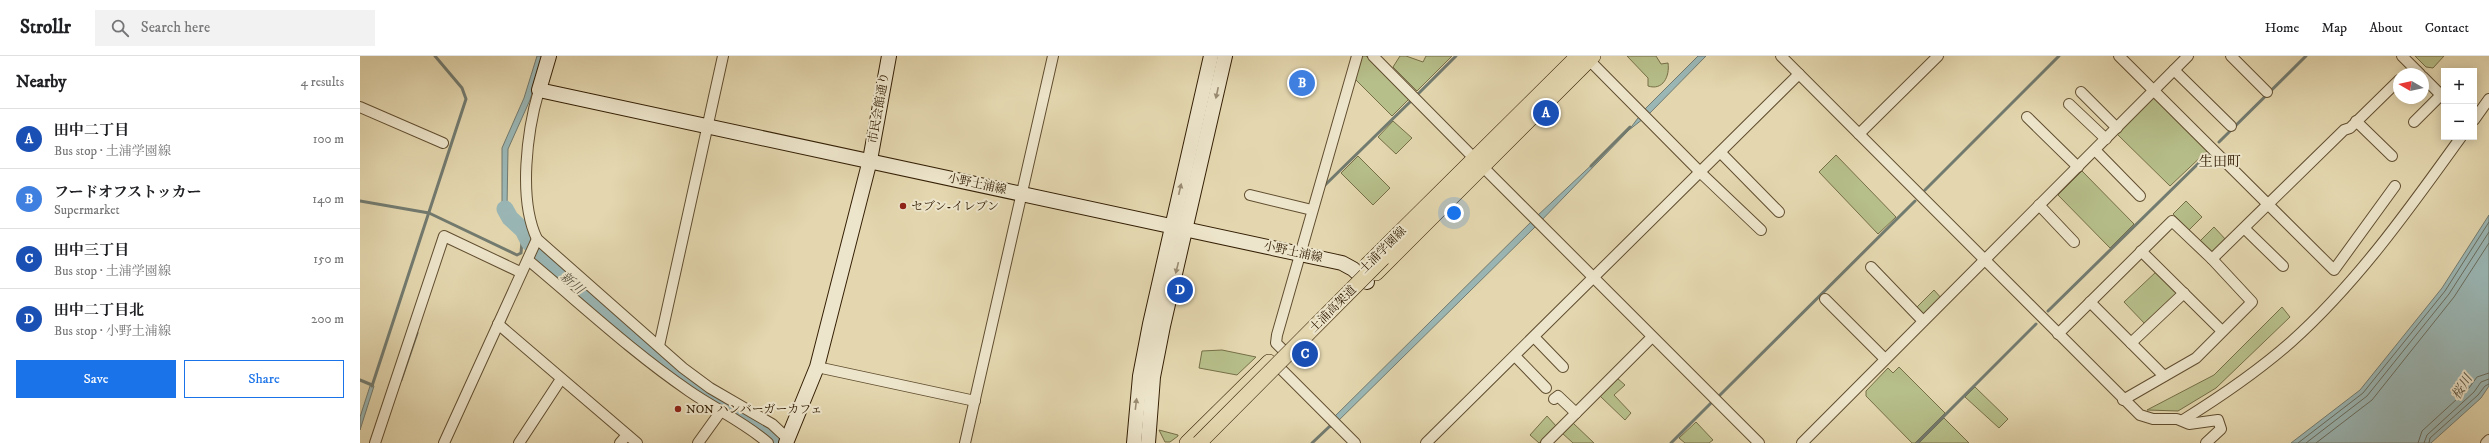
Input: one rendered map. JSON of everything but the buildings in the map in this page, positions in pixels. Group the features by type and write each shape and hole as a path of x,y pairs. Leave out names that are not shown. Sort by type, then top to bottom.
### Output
{"main road":[{"name":"土浦学園線","path":"1207,443 1280,368 1363,278 1578,56"},
{"name":"土浦学園線","path":"1187,443 1282,349 1363,278 1591,59"},
{"name":"土浦高架道","path":"1198,443 1591,59"}],"street":[{"path":"549,56 530,128 528,181 530,225 537,240 660,346 683,368 710,388 772,424 787,441 817,367 870,160"},
{"path":"660,346 722,56"},
{"name":"市民会館通り","path":"870,160 889,56"},
{"path":"965,443 1053,56"},
{"path":"1134,443 1140,376 1171,227 1211,56"},
{"path":"1148,443 1153,377 1225,56"},
{"path":"1282,349 1276,343 1277,335 1357,56"},
{"path":"1373,56 1470,154"},
{"path":"1781,56 1983,260 2123,400 2140,415 2153,419 2183,420 2189,424 2218,420 2221,429 2206,443"},
{"path":"1859,134 1938,56"},
{"path":"2119,56 2334,270 2395,186"},
{"path":"1802,443 2188,56"},
{"path":"2231,56 2267,92"},
{"path":"2402,56 2410,68"},
{"path":"1591,59 1701,173 1761,230"},
{"path":"2174,70 2231,126"},
{"path":"1426,443 1701,173 1799,74"},
{"path":"2429,83 2441,96"},
{"path":"2212,259 2245,230 2344,130 2356,122 2393,86"},
{"name":"小野土浦線","path":"539,90 870,160 1171,227 1300,253 1342,263 1363,278"},
{"path":"2081,92 2117,128"},
{"path":"2414,122 2441,98"},
{"path":"2477,116 2489,99"},
{"path":"2069,104 2106,139"},
{"path":"360,107 443,143"},
{"path":"2027,117 2078,167"},
{"path":"2356,122 2392,156"},
{"path":"2183,420 2216,400 2247,376 2290,342 2321,313 2407,212 2460,140"},
{"path":"2095,150 2140,196"},
{"path":"1721,152 1779,212"},
{"path":"1487,171 1759,443"},
{"path":"1250,195 1312,210"},
{"path":"2039,205 2074,242"},
{"path":"2058,334 2172,221 2212,259 2252,302 2196,358 2123,400"},
{"path":"2245,230 2283,266"},
{"path":"375,443 444,236 520,272"},
{"path":"444,443 520,272 537,240"},
{"path":"2141,251 2222,331"},
{"path":"529,257 659,369 721,411 754,431 768,443"},
{"path":"1871,267 1923,321"},
{"path":"2131,344 2184,293"},
{"path":"1825,299 1885,359"},
{"path":"2090,302 2164,376"},
{"path":"498,324 638,443"},
{"path":"1534,337 1563,367"},
{"path":"1546,443 1652,337"},
{"path":"1515,356 1546,388"},
{"path":"817,367 975,401"},
{"path":"1280,368 1354,443"},
{"path":"519,443 561,379"},
{"path":"1554,399 1558,396 1576,413"},
{"path":"698,443 721,411"},
{"path":"620,443 628,435"},
{"path":"2486,443 2489,440"}],"green space":[{"path":"1360,56 1366,56 1409,99 1392,116 1354,78"},
{"path":"1400,56 1406,56 1423,62 1426,56 1452,56 1417,91 1393,67"},
{"path":"1627,56 1656,56 1661,64 1668,63 1667,77 1658,86 1648,86 1648,78"},
{"path":"2415,56 2444,56 2433,68 2426,67"},
{"path":"2154,97 2208,150 2170,186 2117,134"},
{"path":"1393,121 1412,138 1396,154 1378,137"},
{"path":"1836,155 1896,217 1878,234 1819,172"},
{"path":"1358,156 1390,188 1373,205 1341,173"},
{"path":"2082,171 2134,224 2110,248 2058,195"},
{"path":"2186,201 2202,217 2189,230 2173,214"},
{"path":"2214,227 2227,241 2213,253 2200,241"},
{"path":"2157,271 2177,292 2177,296 2146,325 2124,302"},
{"path":"1934,290 1942,299 1925,316 1916,308"},
{"path":"2282,307 2290,317 2216,388 2178,411 2147,410 2214,375"},
{"path":"1222,350 1256,357 1237,375 1199,368 1202,351"},
{"path":"1899,367 1945,413 1915,443 1912,443 1866,396 1866,391 1888,368 1893,373"},
{"path":"1617,378 1625,385 1614,395 1631,413 1625,420 1600,396"},
{"path":"1975,387 2008,419 1999,428 1965,397"},
{"path":"1547,416 1557,427 1539,443 1530,435"},
{"path":"1944,418 1969,443 1919,443"},
{"path":"1696,422 1713,440 1709,443 1685,443 1679,438"},
{"path":"1573,423 1594,443 1573,443 1562,433"},
{"path":"1159,430 1178,436 1170,442 1165,442"}],"water":[{"path":"537,56 543,56 530,100 508,149 507,207 521,224 518,229 508,221 502,209 502,148 524,98"},
{"path":"1698,56 1706,56 1648,115 1629,130 1644,110"},
{"path":"1629,130 1535,227 1331,428 1328,423 1537,216"},
{"name":"桜川","path":"2489,215 2489,386 2481,398 2431,443 2291,443 2360,390 2442,288"},
{"path":"371,383 374,386 360,430 360,417"}],"waterway":[{"path":"372,386 466,99 462,88 435,56"},
{"path":"1418,94 1456,56"},
{"path":"1925,190 2059,56"},
{"path":"2219,142 2306,56"},
{"path":"1323,187 1411,101"},
{"path":"1591,166 1630,127"},
{"path":"2048,311 2210,152"},
{"path":"360,201 429,213 517,255 521,253 523,230"},
{"path":"1719,396 1915,201"},
{"name":"新川","path":"505,209 510,218 523,230 529,242 556,270 694,385 757,423 778,442"},
{"path":"1917,443 2036,324"},
{"path":"401,380 417,333"},
{"path":"360,380 372,385"},
{"path":"1671,443 1711,403"},
{"path":"1312,443 1330,426"}],"place":[{"name":"フードオフストッカー","path":"1302,83"},
{"name":"田中二丁目","path":"1546,113"},
{"name":"セブン-イレブン","path":"903,206"},
{"name":"田中二丁目北","path":"1180,290"},
{"name":"田中三丁目","path":"1305,354"},
{"name":"NON ハンバーガーカフェ","path":"678,409"}],"district":[{"name":"生田町","path":"2220,162"}]}
